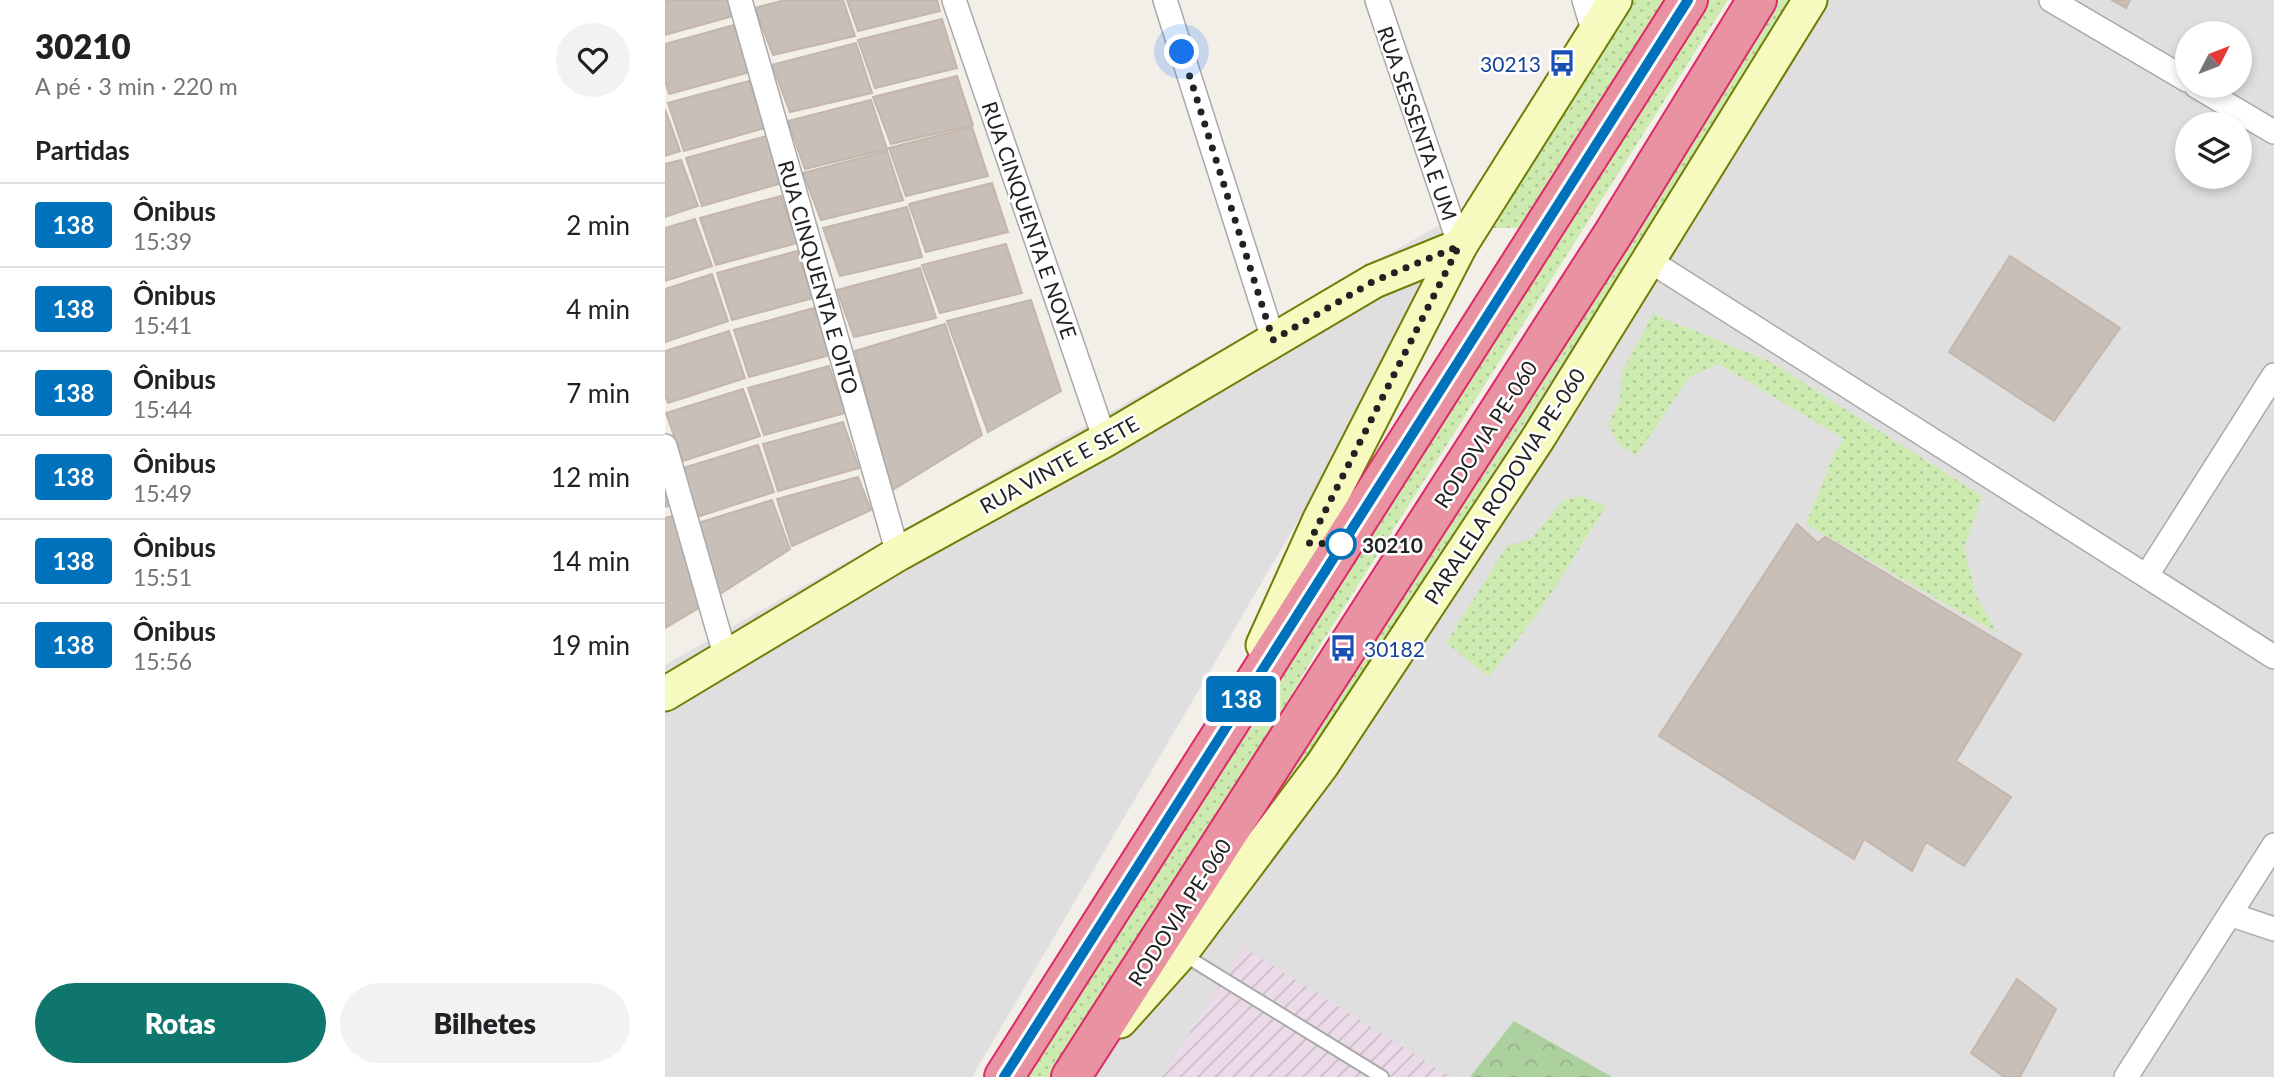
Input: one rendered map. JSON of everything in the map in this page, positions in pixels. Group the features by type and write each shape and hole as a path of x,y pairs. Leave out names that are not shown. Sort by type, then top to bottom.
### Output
{"highway":[{"path":"1004,1077 1230,716 1688,0"},
{"name":"RODOVIA PE-060","path":"1081,1063 1613,234 1757,0"}],"main road":[{"path":"1230,716 1320,519 1459,246 1615,0"},
{"name":"PARALELA RODOVIA PE-060","path":"1081,1063 1181,953 1322,765 1537,440 1810,0"},
{"name":"RUA VINTE E SETE","path":"665,694 898,554 1105,440 1374,281 1459,246"}],"street":[{"name":"RUA CINQUENTA E OITO","path":"740,0 898,554"},
{"name":"RUA CINQUENTA E NOVE","path":"954,0 1105,440"},
{"path":"1165,0 1273,340"},
{"name":"RUA SESSENTA E UM","path":"1377,0 1459,246"},
{"path":"1584,0 1594,33"},
{"path":"2051,0 2175,73"},
{"path":"2216,98 2274,132"},
{"path":"1647,259 2274,657"},
{"path":"2147,575 2274,375"},
{"path":"665,446 726,658"},
{"path":"2126,1077 2232,915 2274,845"},
{"path":"2232,915 2274,929"}],"lane":[{"path":"1181,953 1382,1077"}],"shaded area":[{"path":"1739,0 2274,0 2274,1077 1059,1077"},
{"path":"1487,198 972,1077 665,1077 665,665"},
{"path":"1243,947 1451,1077 1162,1077"}],"green space":[{"path":"1633,0 1665,0 1522,228 1485,228 1569,91"},
{"path":"1700,0 1728,0 1319,647 1231,800 1142,943 1049,1077 1024,1077 1097,967"},
{"path":"1764,0 1793,0 1268,826 1247,821"},
{"path":"1653,314 1771,362 1982,496 1964,548 1976,595 1997,633 1806,524 1835,452 1844,439 1719,364 1689,377 1637,455 1620,446 1608,425 1620,399 1622,372"},
{"path":"1581,496 1606,506 1545,603 1489,677 1446,643 1507,546 1531,539 1563,501"},
{"path":"1514,1021 1612,1077 1470,1077"}],"building":[{"path":"665,0 728,0 733,16 665,35"},
{"path":"785,0 843,0 855,36 773,55 755,8"},
{"path":"847,0 937,0 940,11 858,31"},
{"path":"2112,0 2130,0 2126,8"},
{"path":"942,19 957,68 875,88 858,40"},
{"path":"734,25 750,72 669,94 665,81 665,44"},
{"path":"856,43 872,93 790,112 772,65"},
{"path":"957,76 973,125 891,144 873,97"},
{"path":"749,81 765,128 684,151 668,103"},
{"path":"871,100 887,149 805,169 788,121"},
{"path":"665,109 680,151 665,156"},
{"path":"972,127 988,176 906,196 889,148"},
{"path":"767,136 782,183 702,206 686,158"},
{"path":"887,151 903,200 821,220 803,173"},
{"path":"681,160 698,206 665,217 665,164"},
{"path":"992,183 1008,232 926,252 909,204"},
{"path":"781,196 797,243 716,265 700,218"},
{"path":"907,207 922,257 840,276 823,228"},
{"path":"695,219 712,266 665,281 665,228"},
{"path":"1006,244 1022,293 940,313 922,265"},
{"path":"797,251 813,298 732,320 717,273"},
{"path":"2010,256 2120,328 2054,421 1949,352"},
{"path":"920,268 936,318 854,337 837,290"},
{"path":"712,274 728,321 665,342 665,289"},
{"path":"1031,300 1061,391 988,432 947,321"},
{"path":"814,308 830,355 749,377 734,330"},
{"path":"945,324 982,435 891,491 855,351"},
{"path":"729,331 745,378 668,403 665,395 665,351"},
{"path":"829,366 845,413 764,435 748,388"},
{"path":"743,389 760,436 683,461 666,413"},
{"path":"843,422 859,468 778,491 763,444"},
{"path":"758,445 774,492 697,517 680,469"},
{"path":"665,474 675,504 665,507"},
{"path":"858,477 871,510 792,546 777,499"},
{"path":"772,500 790,549 714,598 695,524"},
{"path":"677,515 702,606 665,628 665,518"},
{"path":"1797,524 1818,543 1825,537 2021,654 1956,761 2011,797 1964,866 1926,842 1912,871 1864,839 1854,859 1659,736"},
{"path":"2017,979 2056,1009 2020,1077 2004,1077 1971,1053"}],"bus line":[{"name":"138","path":"1004,1077 1230,716 1549,222 1688,0"}],"place":[{"name":"30213","path":"1562,63"},
{"name":"30210","path":"1341,544"},
{"name":"30182","path":"1343,648"}],"route":[{"path":"1182,52 1273,340 1374,281 1459,246 1424,320 1309,543 1341,544"}]}
